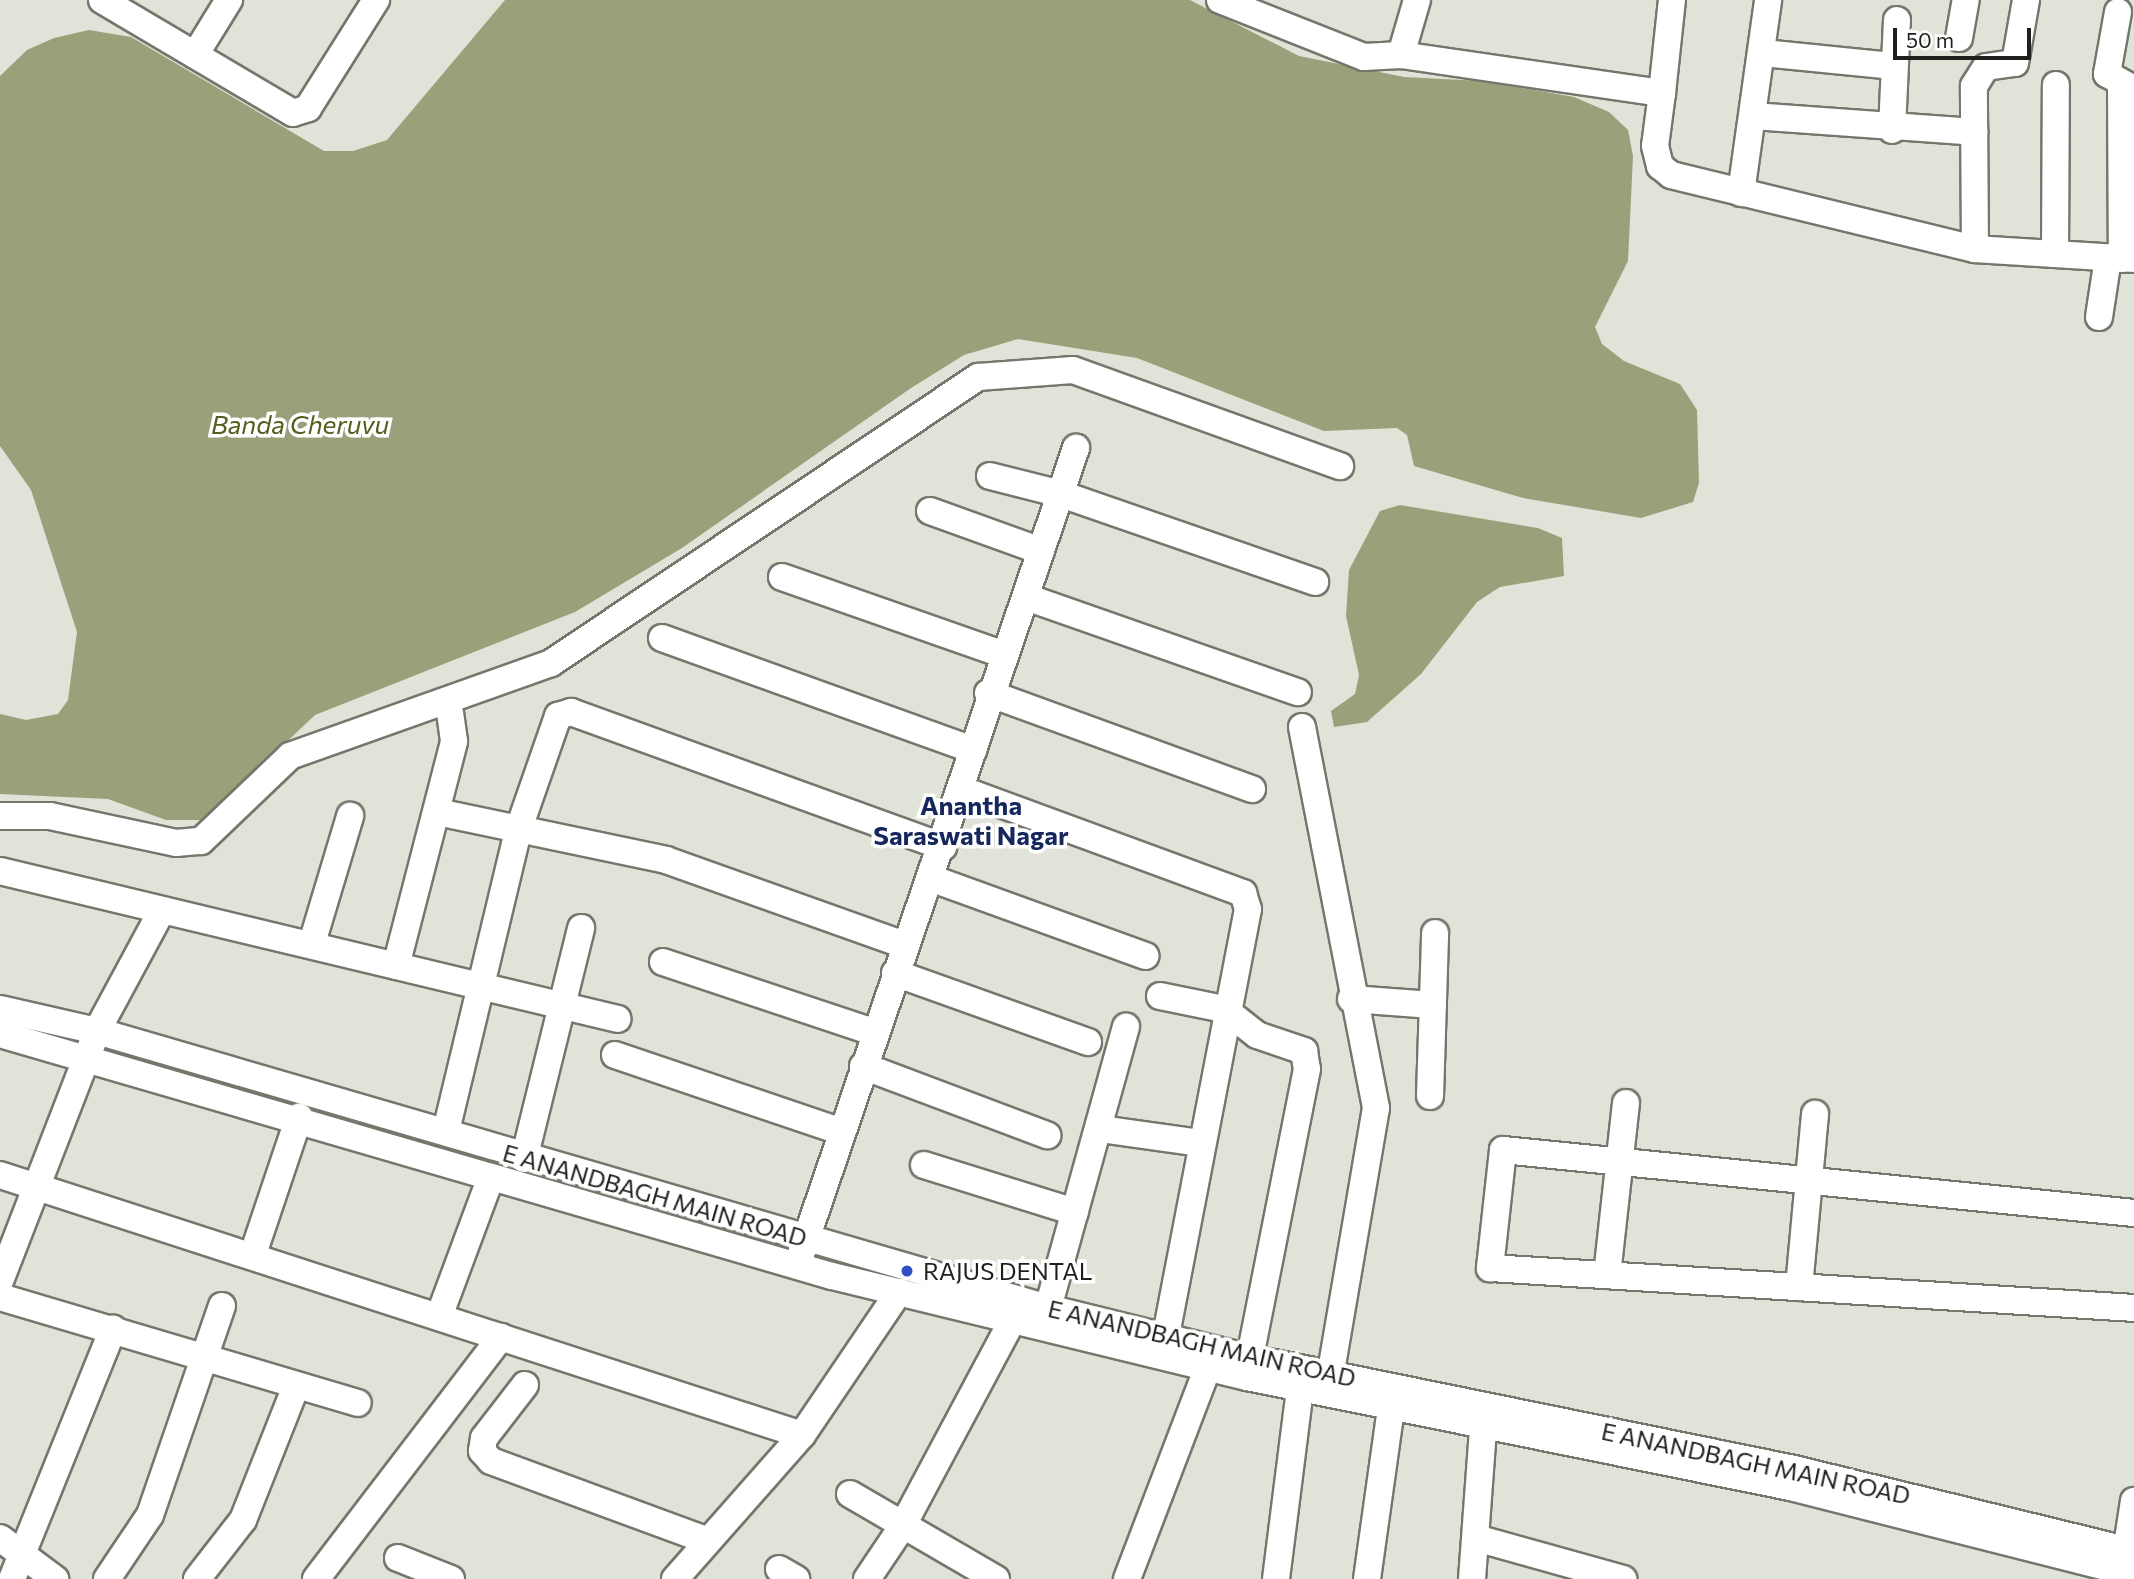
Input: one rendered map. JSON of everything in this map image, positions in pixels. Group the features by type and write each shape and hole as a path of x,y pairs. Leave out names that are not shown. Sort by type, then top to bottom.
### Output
{"street":[{"path":"102,0 293,113 308,108 376,0"},
{"path":"195,55 229,0"},
{"path":"1220,0 1364,57 1401,55 1662,93"},
{"path":"1672,0 1655,146 1660,166 1741,193 1975,249 2121,259"},
{"path":"1741,193 1763,53 1768,0"},
{"path":"1959,38 1966,0"},
{"path":"1975,249 1974,86 1986,67 2015,62 2026,0"},
{"path":"1401,55 1412,2"},
{"path":"2099,317 2121,259 2127,87 2107,74 2118,12"},
{"path":"1892,131 1897,20"},
{"path":"1763,53 1894,66"},
{"path":"2055,254 2056,85"},
{"path":"1753,116 1892,131 1974,132"},
{"path":"0,816 50,816 176,843 201,841 290,755 551,663 978,377 1073,370 1340,466"},
{"path":"797,1267 874,1032 905,945 933,879 988,693 1026,597 1076,448"},
{"path":"990,476 1061,494 1315,582"},
{"path":"930,511 1041,551"},
{"path":"782,577 1002,654"},
{"path":"1026,597 1298,692"},
{"path":"662,638 973,750"},
{"path":"988,693 1252,789"},
{"path":"446,1131 477,986 518,831 553,724 571,712 943,847"},
{"path":"396,966 454,741 450,713"},
{"path":"1302,727 1351,999 1376,1108 1329,1384"},
{"path":"960,789 1243,893 1248,909 1224,1009 1166,1335"},
{"path":"437,812 666,860 905,945"},
{"path":"312,943 350,816"},
{"path":"0,871 161,912 312,943 618,1019"},
{"path":"933,879 1146,956"},
{"path":"0,1281 97,1031 161,912"},
{"path":"524,1158 581,928"},
{"path":"1430,1096 1435,933"},
{"path":"663,962 874,1032"},
{"path":"895,973 1088,1042"},
{"path":"1160,996 1224,1009 1257,1035 1304,1051 1307,1069 1250,1358"},
{"path":"1351,999 1433,1005"},
{"name":"E ANANDBAGH MAIN ROAD","path":"0,1009 97,1031 446,1131 524,1158 806,1239 1018,1311 1208,1367 1300,1388 1329,1384 1794,1469 2130,1561"},
{"path":"1048,1308 1100,1129 1126,1027"},
{"name":"E ANANDBAGH MAIN ROAD","path":"0,1034 299,1117 797,1267 899,1292 1018,1311 1048,1308 1166,1335 1250,1358 1391,1408 1483,1429 1790,1487 2065,1568 2130,1561"},
{"path":"615,1055 841,1131"},
{"path":"863,1066 1047,1135"},
{"path":"1607,1275 1626,1103"},
{"path":"1799,1287 1815,1114"},
{"path":"253,1254 299,1117"},
{"path":"1100,1129 1201,1143"},
{"path":"2134,1213 1503,1150 1490,1268 2134,1308"},
{"path":"923,1165 1075,1212"},
{"path":"0,1175 440,1314 501,1337 803,1435"},
{"path":"440,1314 491,1177"},
{"path":"675,1579 803,1435 899,1292"},
{"path":"0,1297 358,1403"},
{"path":"107,1579 150,1515 207,1360 222,1306"},
{"path":"867,1579 902,1527 1018,1311"},
{"path":"12,1579 24,1555 113,1329"},
{"path":"316,1579 501,1337"},
{"path":"1126,1579 1208,1367"},
{"path":"525,1385 484,1438 482,1451 491,1461 708,1541"},
{"path":"197,1579 243,1520 296,1386"},
{"path":"1276,1579 1300,1388"},
{"path":"1367,1579 1391,1408"},
{"path":"1472,1579 1483,1429"},
{"path":"850,1494 902,1527 996,1579"},
{"path":"2130,1561 2134,1500"},
{"path":"0,1538 55,1579"},
{"path":"1476,1538 1623,1579"},
{"path":"398,1559 451,1579"}],"water":[{"name":"Banda Cheruvu","path":"505,0 1190,0 1299,56 1404,77 1482,81 1574,97 1609,112 1628,130 1633,156 1628,261 1595,327 1602,344 1624,361 1680,384 1697,410 1699,483 1693,502 1641,518 1523,498 1414,466 1407,435 1397,428 1324,431 1137,358 1018,339 964,355 911,388 682,548 575,612 315,715 204,820 166,820 108,799 0,794 0,714 26,720 58,714 68,700 77,632 31,490 0,446 0,76 27,50 54,38 89,30 131,37 324,151 353,151 387,140"},
{"path":"1400,505 1538,528 1562,538 1564,576 1500,587 1477,602 1421,674 1367,722 1334,727 1331,711 1355,694 1359,675 1346,616 1349,570 1380,511"}],"place":[{"name":"RAJUS DENTAL","path":"907,1271"}],"district":[{"name":"Anantha Saraswati Nagar","path":"971,820"}]}
